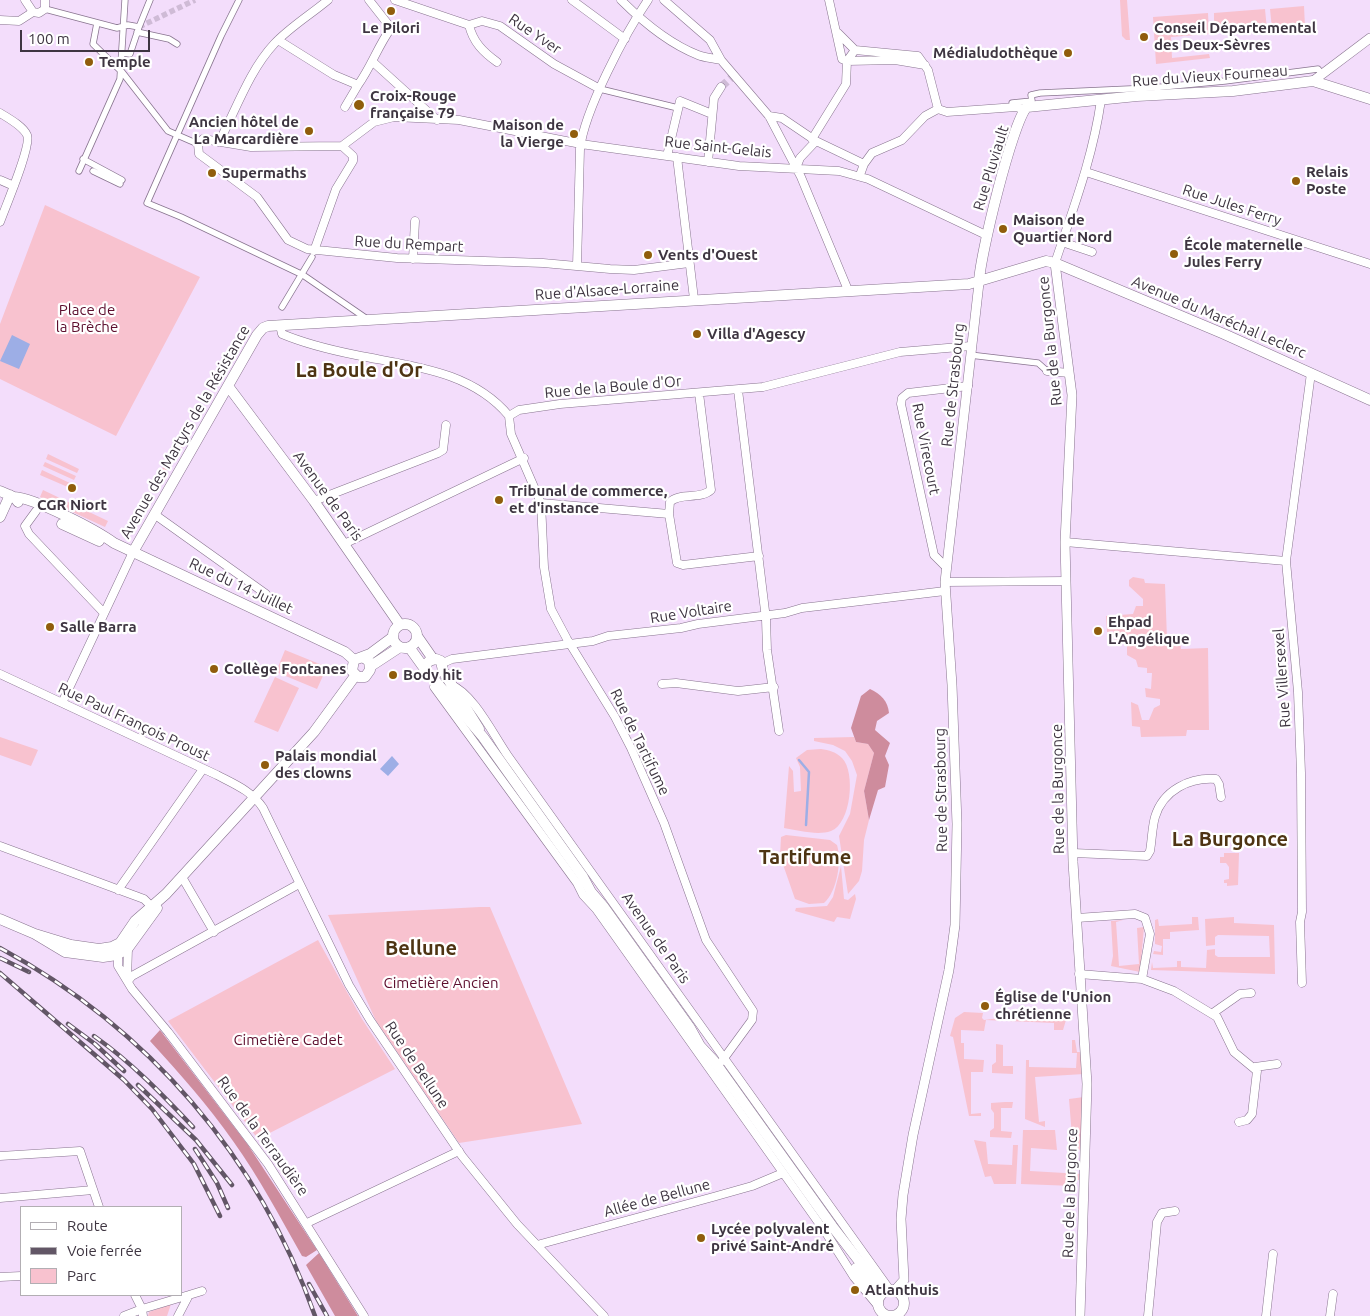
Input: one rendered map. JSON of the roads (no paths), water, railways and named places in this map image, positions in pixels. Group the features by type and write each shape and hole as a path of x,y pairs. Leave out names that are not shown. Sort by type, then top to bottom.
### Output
{"main road":[{"path":"1313,81 1370,99"},
{"name":"Rue du Vieux Fourneau","path":"1025,110 1035,106 1105,99 1233,91 1313,81"},
{"name":"Rue Pluviault","path":"979,283 979,267 986,235 1025,110"},
{"name":"Rue d'Alsace-Lorraine","path":"263,328 280,325 979,283 1046,261 1055,263"},
{"name":"Avenue du Maréchal Leclerc","path":"1055,263 1224,334 1370,400"},
{"path":"953,284 974,273 979,267"},
{"name":"Avenue des Martyrs de la Résistance","path":"132,552 263,328"},
{"name":"Avenue de Paris","path":"228,386 314,501 400,625"},
{"name":"Rue du 14 Juillet","path":"0,491 39,505 104,536 132,552 358,659"},
{"path":"0,517 12,496"},
{"name":"Rue du 14 Juillet","path":"12,496 18,502 101,542 114,543"},
{"path":"356,676 365,677 371,666 415,642 417,636 412,626 400,625 395,630 393,637 395,643 405,647"},
{"name":"Avenue de Paris","path":"417,636 440,664 451,685 474,717 481,741"},
{"path":"356,676 351,668 358,659 393,637"},
{"name":"Avenue de Paris","path":"405,647 481,741 493,752 519,794 583,877 591,892 605,908 690,1028 700,1046 715,1063 822,1212 829,1229 842,1248 885,1296"},
{"path":"358,659 369,662 371,666"},
{"path":"428,662 440,664 440,676 429,675 428,662"},
{"path":"35,934 65,952 90,957 117,955 166,894 314,732 356,676"},
{"path":"124,946 136,921 166,894"},
{"path":"0,919 35,934 71,945 99,949 124,946"},
{"path":"885,1296 904,1298 903,1313 890,1316 882,1312 885,1296"}],"street":[{"path":"24,0 33,12"},
{"path":"45,0 45,9"},
{"path":"79,171 122,72 125,0"},
{"path":"123,53 130,54 150,0"},
{"path":"219,142 258,65 278,40 328,0"},
{"path":"345,107 373,62 390,28 369,0"},
{"name":"Rue Yver","path":"395,0 469,25 482,21 500,26 554,64 600,88"},
{"path":"572,0 625,39"},
{"path":"621,0 637,15 688,50 700,56 721,60"},
{"path":"577,266 581,144 600,88 637,15 648,0"},
{"path":"664,0 710,40 733,76 769,116 796,168 848,290"},
{"path":"829,0 838,33 840,55 847,62 895,60 925,65"},
{"path":"239,1 221,36 147,204 181,217 303,275 368,320"},
{"path":"0,20 19,21 33,12 39,13 45,9 117,28 125,26 138,29 169,39 177,44"},
{"path":"97,23 93,44 122,72 168,131 177,136 198,144 203,139 251,147 342,146 353,156 353,161 336,189 313,254 303,275 282,307"},
{"path":"469,25 472,38 487,55 497,62"},
{"path":"838,33 854,50 914,55 921,58 925,65 938,109"},
{"path":"1313,81 1370,38"},
{"path":"278,40 334,75 358,85"},
{"path":"796,168 800,158 814,140 846,84 847,62 854,50"},
{"path":"373,62 437,120"},
{"path":"1012,103 1032,102 1031,95 1040,94 1156,88 1318,69 1322,74"},
{"path":"1153,81 1155,81 1156,88"},
{"path":"708,162 712,114 716,93 721,87"},
{"path":"600,88 678,108"},
{"path":"1055,263 1086,172 1105,99"},
{"path":"668,156 680,101 712,114"},
{"path":"860,175 864,164 872,153 902,140 924,116 938,109 947,112 1016,108 1025,110"},
{"path":"0,113 28,136 22,167 0,222"},
{"path":"769,116 782,118 814,140 864,164"},
{"name":"Rue Saint-Gelais","path":"342,146 374,122 394,117 477,122 581,144 739,166 821,169 860,175 986,235"},
{"name":"Rue du Rempart","path":"198,144 200,154 257,197 288,240 313,254 634,270 689,263"},
{"path":"677,157 694,299"},
{"path":"83,159 121,182 93,171"},
{"name":"Rue Jules Ferry","path":"1086,172 1370,264"},
{"path":"0,180 14,186"},
{"path":"413,259 415,222"},
{"path":"1062,242 1092,252"},
{"name":"Rue de la Burgonce","path":"1055,263 1072,407 1065,542 1073,853 1087,1102 1080,1316"},
{"name":"Rue de Strasbourg","path":"885,1296 904,1280 901,1219 912,1135 949,970 955,925 957,824 952,685 945,586 979,283"},
{"path":"280,325 282,334 314,345 447,375 480,392 509,416"},
{"path":"971,351 1038,363 1047,371 1069,373"},
{"name":"Rue de la Boule d'Or","path":"509,416 519,410 560,404 738,390 797,379 900,352 971,351"},
{"name":"Rue Villersexel","path":"1302,983 1300,922 1302,912 1301,773 1298,692 1286,561 1311,373"},
{"name":"Rue Virecourt","path":"946,567 934,555 901,404 908,393 968,386"},
{"path":"738,390 759,556 767,650 774,687 779,731"},
{"path":"699,393 711,490 706,494 674,499 670,502 669,514 676,560 680,565 759,556"},
{"name":"Rue de Tartifume","path":"509,416 510,428 541,503 548,600 569,643 615,717 631,748 664,823 706,940 753,1011 752,1020 726,1058 715,1063"},
{"path":"314,501 438,453 443,450 446,425"},
{"path":"344,544 524,458"},
{"path":"541,503 669,514"},
{"path":"36,511 25,526 29,534 103,612"},
{"path":"154,514 266,594"},
{"path":"1065,542 1286,561"},
{"path":"62,703 132,552"},
{"name":"Rue Voltaire","path":"440,664 452,659 785,613 802,608 945,586 1066,581"},
{"name":"Rue Paul François Proust","path":"0,674 241,787 254,797"},
{"path":"662,684 676,683 738,691 774,687"},
{"name":"Avenue de Paris","path":"451,685 465,694 699,1024 726,1058 739,1081 833,1213 885,1296"},
{"name":"Avenue de Paris","path":"481,741 578,883 583,895 605,923 783,1173 829,1229"},
{"path":"118,890 203,769"},
{"path":"1073,853 1146,856 1150,851 1158,810 1179,786 1194,780 1216,779 1220,784 1221,797"},
{"name":"Rue de Bellune","path":"254,797 263,808 350,985 370,1020 459,1151 537,1245 604,1316"},
{"path":"0,846 144,899 151,906"},
{"path":"182,877 214,932"},
{"path":"128,981 132,976 300,884"},
{"name":"Avenue de Paris","path":"605,908 605,923"},
{"path":"1077,918 1135,914 1145,918 1150,934 1142,979"},
{"path":"124,946 128,981"},
{"name":"Rue de la Terraudière","path":"117,955 118,966 128,981 268,1164 364,1316"},
{"path":"1079,974 1142,979 1166,987 1213,1013 1220,1021 1234,1052 1255,1067 1257,1077 1252,1114 1247,1120 1239,1122"},
{"path":"1213,1013 1240,994 1251,993"},
{"path":"1255,1067 1277,1064"},
{"name":"Avenue de Paris","path":"773,1145 775,1162"},
{"path":"0,1156 78,1150 83,1155 99,1206"},
{"path":"307,1223 459,1151"},
{"name":"Allée de Bellune","path":"537,1245 752,1186 783,1173"},
{"path":"0,1198 93,1190"},
{"path":"822,1212 826,1209 833,1213"},
{"path":"1148,1316 1157,1222 1162,1213 1174,1211"},
{"path":"1266,1316 1273,1254"},
{"path":"0,1277 20,1276"},
{"path":"124,1316 143,1313 202,1291"},
{"path":"1330,1316 1333,1294"},
{"path":"135,1296 143,1313"},
{"path":"178,1316 189,1296"}],"water":[{"path":"12,335 30,344 19,369 0,361"},
{"path":"392,756 399,764 388,776 380,769"}],"waterway":[{"path":"799,760 809,772 806,825"}],"tunnel":[{"path":"139,27 195,0"},
{"path":"721,87 731,78"}],"railway":[{"path":"0,948 54,980 104,1017 150,1058 192,1102 230,1151 263,1203 291,1258 315,1316"},
{"path":"0,958 29,972"},
{"path":"0,973 124,1080 152,1109 194,1164 220,1216"},
{"path":"68,1024 95,1044 124,1071"},
{"path":"94,1036 133,1068 193,1127"},
{"path":"138,1085 196,1140 232,1185"},
{"path":"195,1149 217,1183 228,1208"},
{"path":"309,1284 327,1316"}],"place":[{"name":"Le Pilori","path":"391,11"},
{"name":"Conseil Départemental des Deux-Sèvres","path":"1144,37"},
{"name":"Médialudothèque","path":"1068,53"},
{"name":"Temple","path":"89,62"},
{"name":"Croix-Rouge française 79","path":"359,105"},
{"name":"Ancien hôtel de La Marcardière","path":"309,131"},
{"name":"Maison de la Vierge","path":"574,134"},
{"name":"Supermaths","path":"212,173"},
{"name":"Relais Poste","path":"1296,181"},
{"name":"Maison de Quartier Nord","path":"1003,229"},
{"name":"École maternelle Jules Ferry","path":"1174,254"},
{"name":"Vents d'Ouest","path":"648,255"},
{"name":"Villa d'Agescy","path":"697,334"},
{"name":"CGR Niort","path":"72,488"},
{"name":"Tribunal de commerce, et d'instance","path":"499,500"},
{"name":"Salle Barra","path":"50,627"},
{"name":"Ehpad L'Angélique","path":"1098,631"},
{"name":"Collège Fontanes","path":"214,669"},
{"name":"Body hit","path":"393,675"},
{"name":"Palais mondial des clowns","path":"265,765"},
{"name":"Église de l'Union chrétienne","path":"985,1006"},
{"name":"Lycée polyvalent privé Saint-André","path":"701,1238"},
{"name":"Atlanthuis","path":"855,1290"}],"district":[{"name":"La Boule d'Or","path":"359,370"},
{"name":"La Burgonce","path":"1230,839"},
{"name":"Tartifume","path":"805,857"},
{"name":"Bellune","path":"421,948"}],"park label":[{"name":"Place de la Brèche","path":"87,318"},
{"name":"Cimetière Ancien","path":"441,983"},
{"name":"Cimetière Cadet","path":"288,1040"}]}
